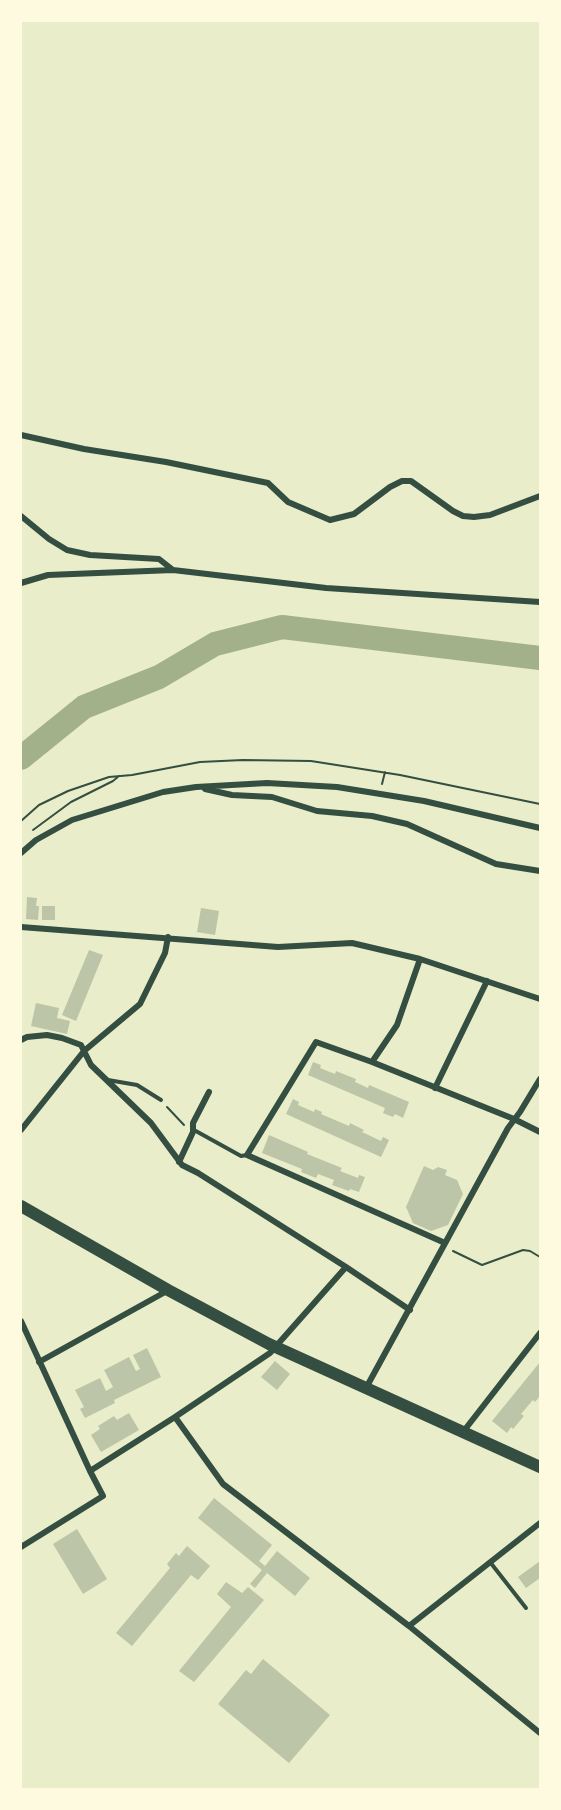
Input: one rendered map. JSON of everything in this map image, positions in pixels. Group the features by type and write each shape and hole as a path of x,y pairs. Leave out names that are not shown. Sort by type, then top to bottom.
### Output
{"highway":[{"path":"21,1206 168,1290 276,1348 540,1467"}],"street":[{"path":"21,435 268,483 288,502 330,520 354,514 402,481 411,481 463,516 490,515 540,496"},
{"path":"21,516 49,539 67,550 90,555 159,560 173,570"},
{"path":"21,583 48,575 173,570 326,588 540,602"},
{"path":"21,853 36,840 72,820 163,792 196,787 267,783 337,787 424,801 540,828"},
{"path":"196,787 232,795 272,797 317,811 372,816 406,824 496,864 540,871"},
{"path":"21,927 278,946 352,943 420,959 540,999"},
{"path":"21,1130 84,1051 140,1004 165,953 168,937"},
{"path":"372,1062 397,1025 420,959"},
{"path":"435,1088 487,981"},
{"path":"21,1040 38,1035 62,1038 81,1045 86,1059 104,1080 151,1123 179,1162 410,1310"},
{"path":"446,1246 247,1155 316,1042 514,1119 540,1132"},
{"path":"366,1388 514,1119 540,1080"},
{"path":"179,1162 190,1129 209,1092"},
{"path":"90,1471 175,1417 276,1348 346,1267"},
{"path":"39,1362 168,1290"},
{"path":"21,1321 103,1496 21,1547"},
{"path":"463,1432 540,1333"},
{"path":"175,1417 224,1484 409,1626 540,1733"},
{"path":"409,1626 540,1522"}],"lane":[{"path":"104,1080 137,1085 161,1101"},
{"path":"190,1129 241,1156 247,1155"},
{"path":"489,1562 526,1608"}],"path":[{"path":"384,777 385,772"},
{"path":"28,833 58,810 120,776"},
{"path":"161,1101 190,1129"},
{"path":"446,1246 482,1265 523,1250 540,1257"}],"building":[{"path":"27,897 37,898 38,920 26,919"},
{"path":"42,906 55,906 55,920 42,920"},
{"path":"201,908 219,911 215,935 197,932"},
{"path":"89,950 103,955 76,1021 62,1015"},
{"path":"36,1003 59,1008 57,1018 70,1021 67,1034 31,1026"},
{"path":"313,1062 321,1065 320,1068 335,1074 336,1071 356,1079 355,1082 368,1088 369,1085 409,1102 403,1118 395,1114 393,1117 383,1113 385,1108 308,1075"},
{"path":"293,1099 299,1102 298,1105 314,1112 315,1109 349,1126 350,1123 381,1141 383,1137 389,1140 381,1157 286,1114"},
{"path":"269,1135 342,1168 340,1171 358,1178 359,1175 365,1177 359,1192 332,1185 334,1180 318,1174 316,1178 301,1172 302,1169 262,1153"},
{"path":"424,1166 433,1170 438,1167 447,1170 445,1175 457,1180 463,1194 448,1225 431,1231 413,1223 406,1207"},
{"path":"147,1348 161,1377 114,1400 115,1403 85,1418 80,1409 84,1407 75,1390 100,1378 106,1391 113,1387 104,1370 129,1357 136,1371 140,1369 133,1355"},
{"path":"275,1361 290,1374 277,1390 261,1377"},
{"path":"540,1362 540,1396 535,1402 533,1400 521,1414 524,1416 507,1433 492,1421"},
{"path":"129,1413 139,1430 101,1452 91,1435 100,1429 98,1426 114,1416 117,1420"},
{"path":"214,1498 272,1545 259,1561 265,1566 277,1551 310,1578 295,1596 267,1573 255,1588 250,1584 262,1570 198,1518"},
{"path":"77,1529 107,1579 83,1594 53,1544"},
{"path":"187,1546 210,1566 198,1580 191,1575 132,1646 116,1633 170,1568 167,1564 176,1553 179,1556"},
{"path":"540,1561 540,1578 526,1588 518,1577"},
{"path":"226,1582 242,1593 248,1587 264,1600 194,1682 179,1671 231,1607 217,1594"},
{"path":"263,1659 330,1715 289,1763 218,1704 246,1670 251,1674"}],"waterway":[{"path":"21,758 84,707 159,677 215,644 282,627 540,658"}]}
